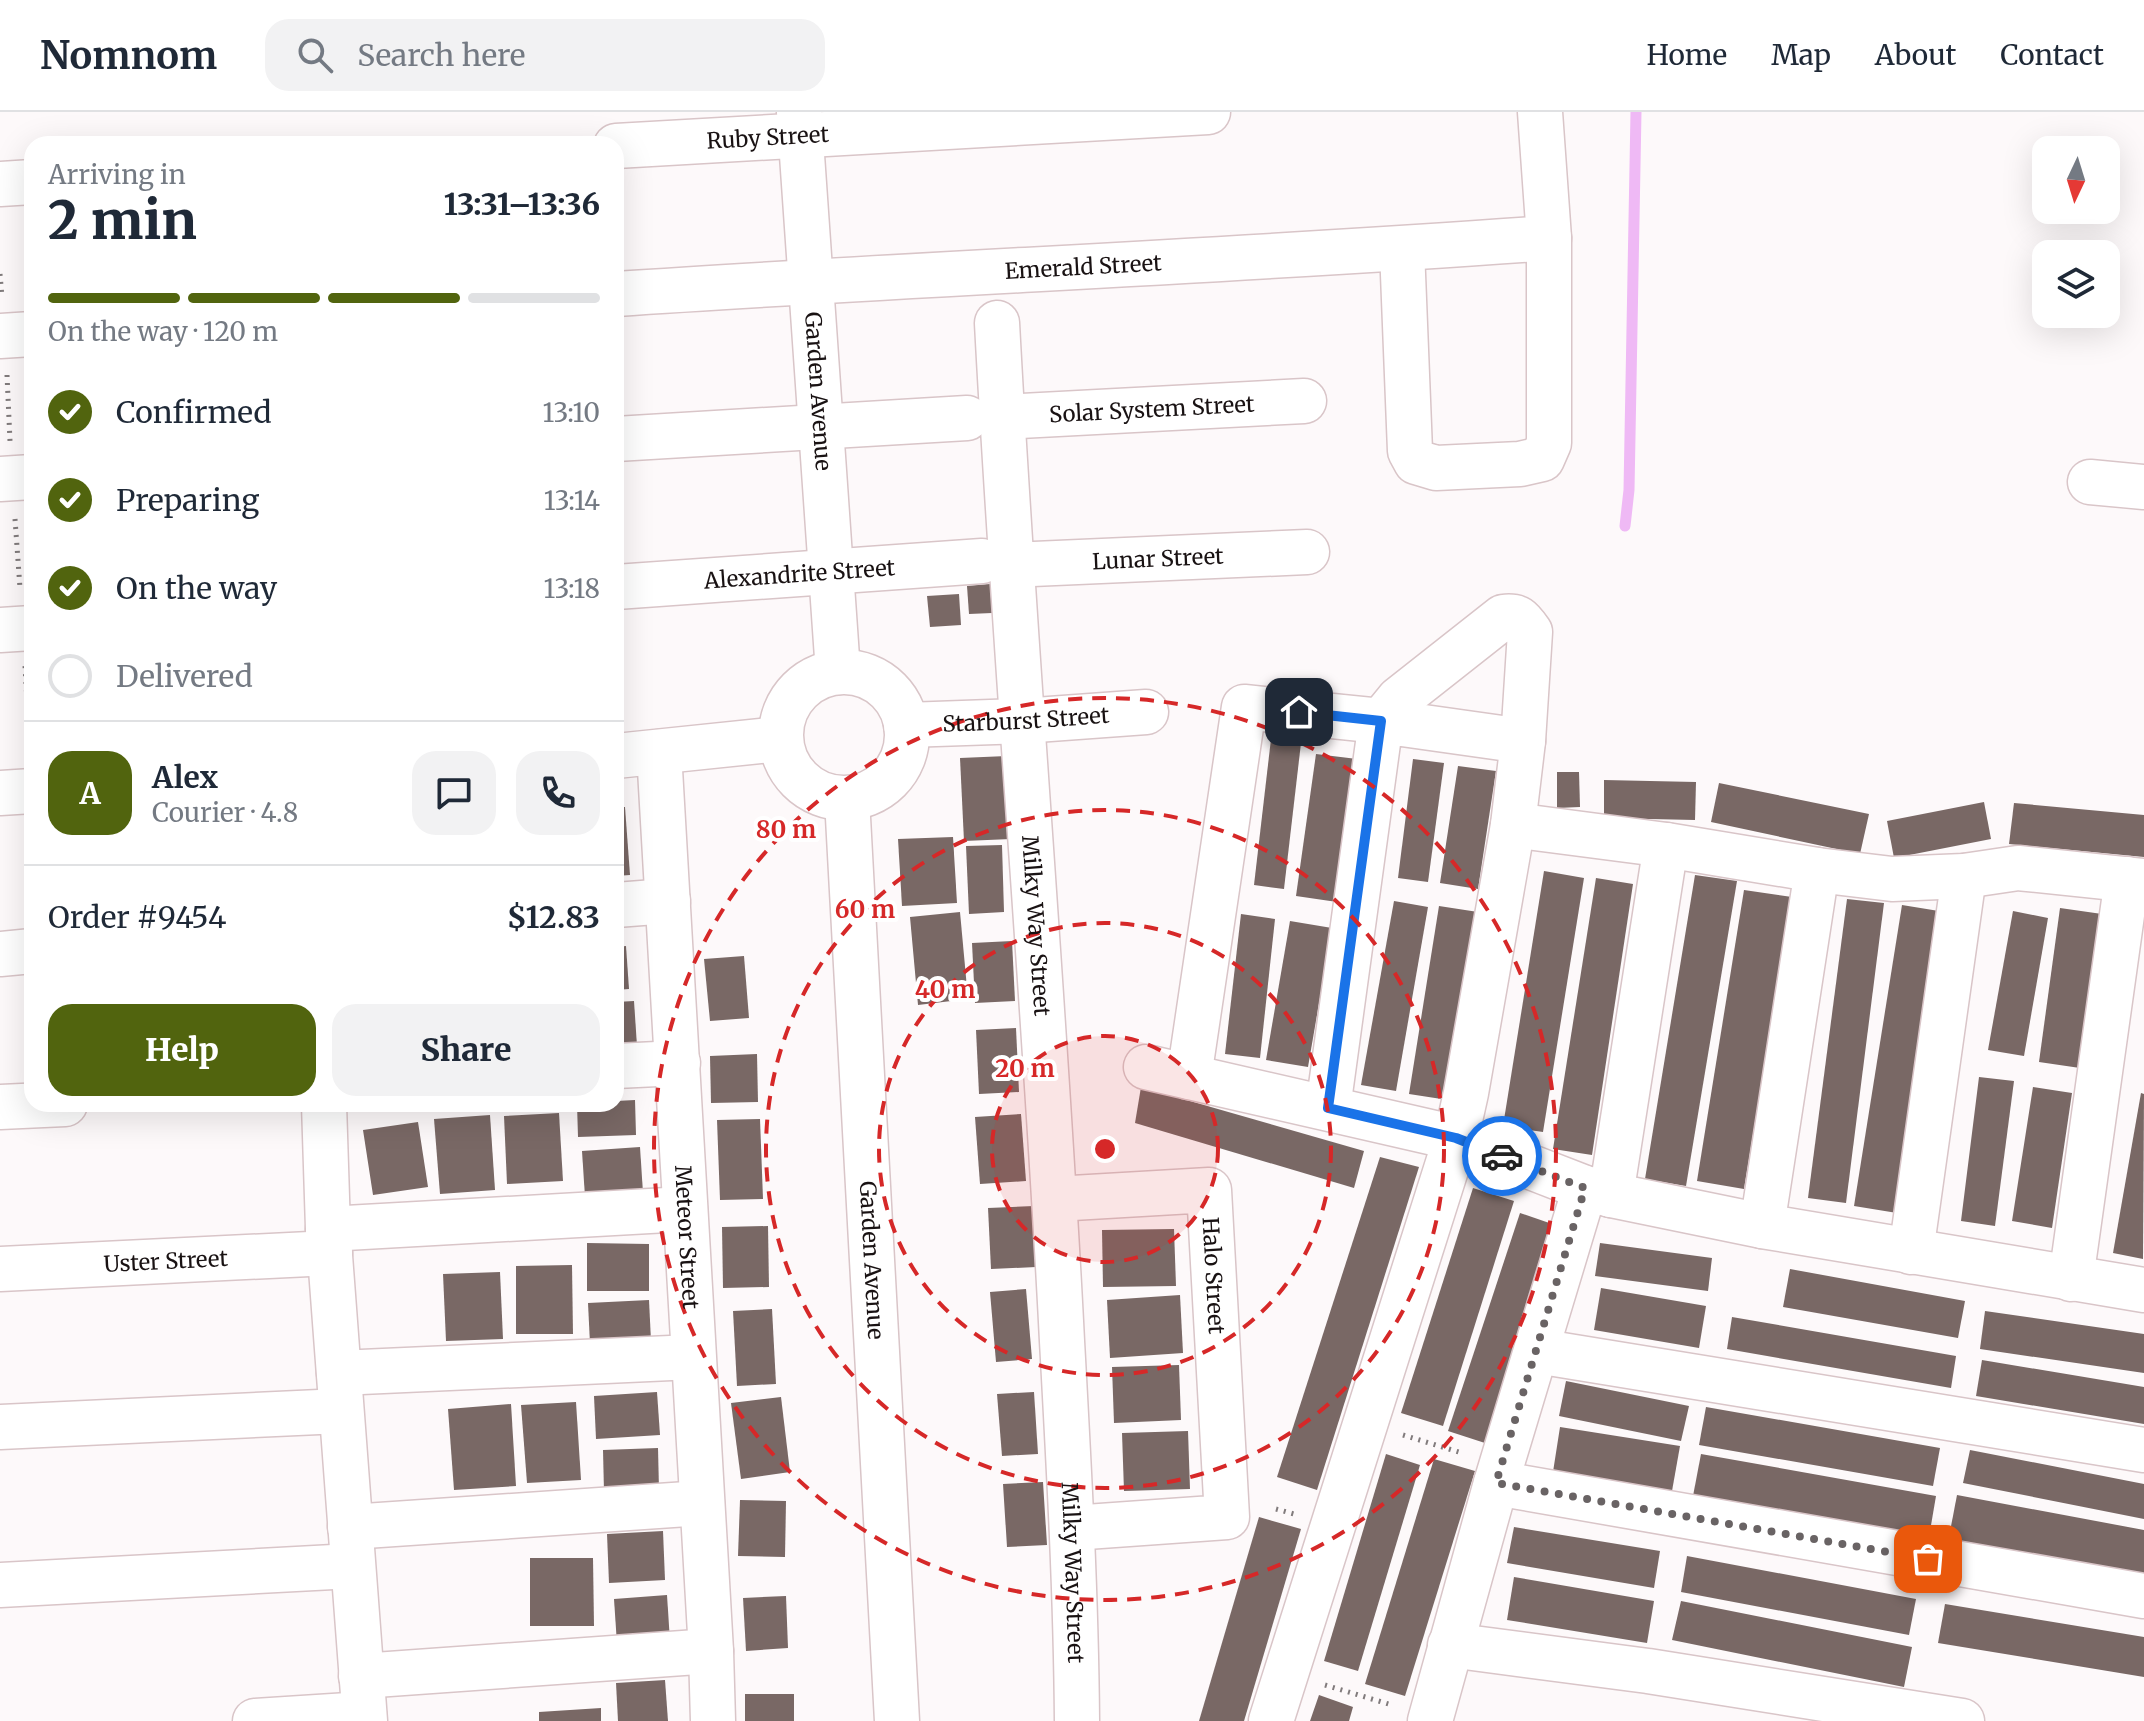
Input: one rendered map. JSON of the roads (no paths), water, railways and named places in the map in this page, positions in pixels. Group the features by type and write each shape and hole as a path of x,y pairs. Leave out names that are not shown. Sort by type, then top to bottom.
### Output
{"street":[{"name":"Ruby Street","path":"624,145 800,124 1208,112"},
{"path":"1402,249 1410,451 1416,462 1436,468 1520,464 1542,459 1549,443 1549,238 1540,112"},
{"name":"Garden Avenue","path":"800,124 838,672"},
{"path":"0,184 24,182"},
{"name":"Emerald Street","path":"624,293 1549,238"},
{"name":"Milky Way Street","path":"997,323 984,417 996,563 1022,721 1055,1199 1072,1528 1077,1721"},
{"path":"0,336 24,334"},
{"name":"Solar System Street","path":"624,438 820,425 1304,401"},
{"path":"0,479 24,478"},
{"path":"2090,482 2144,487"},
{"name":"Lunar Street","path":"996,563 1307,552"},
{"name":"Alexandrite Street","path":"624,586 996,563"},
{"path":"1271,1721 1456,1138 1466,1093 1513,825 1523,741 1530,632 1522,620 1513,615 1503,617 1399,699 1381,721 1328,1108"},
{"path":"0,630 24,628"},
{"path":"838,672 861,674 882,685 898,703 906,725 906,746 899,766 886,783 868,794 847,799 823,795 801,783 786,763 780,739 782,720 789,703 802,687 819,677 838,672"},
{"path":"1189,1077 1244,707 1381,721 1523,741"},
{"name":"Starburst Street","path":"906,725 1146,712"},
{"path":"624,755 780,739"},
{"name":"Meteor Street","path":"659,752 713,1721"},
{"path":"0,793 24,792"},
{"name":"Garden Avenue","path":"847,799 897,1721"},
{"path":"1513,825 1892,879 1964,876 2018,868 2136,880 2071,1279"},
{"path":"1431,1719 1499,1474 1537,1351 1598,1192 1666,845"},
{"path":"1762,1226 1817,870"},
{"path":"1911,1252 1964,876"},
{"path":"624,904 668,901"},
{"path":"0,954 24,952"},
{"path":"624,1066 678,1063"},
{"path":"1146,1067 1456,1138 1598,1192 1762,1226 2144,1290"},
{"path":"0,1107 24,1106"},
{"path":"324,1112 329,1241 363,1704"},
{"name":"Halo Street","path":"1055,1199 1209,1190 1227,1517 1072,1528"},
{"name":"Uster Street","path":"0,1269 685,1209"},
{"path":"1537,1351 2144,1450"},
{"path":"0,1427 693,1357"},
{"path":"1499,1474 2144,1596"},
{"path":"0,1585 351,1547 702,1503"},
{"path":"1450,1645 1648,1671 1962,1721"},
{"path":"255,1721 711,1651"}],"waterway":[{"path":"1625,526 1629,490 1636,112"}]}
